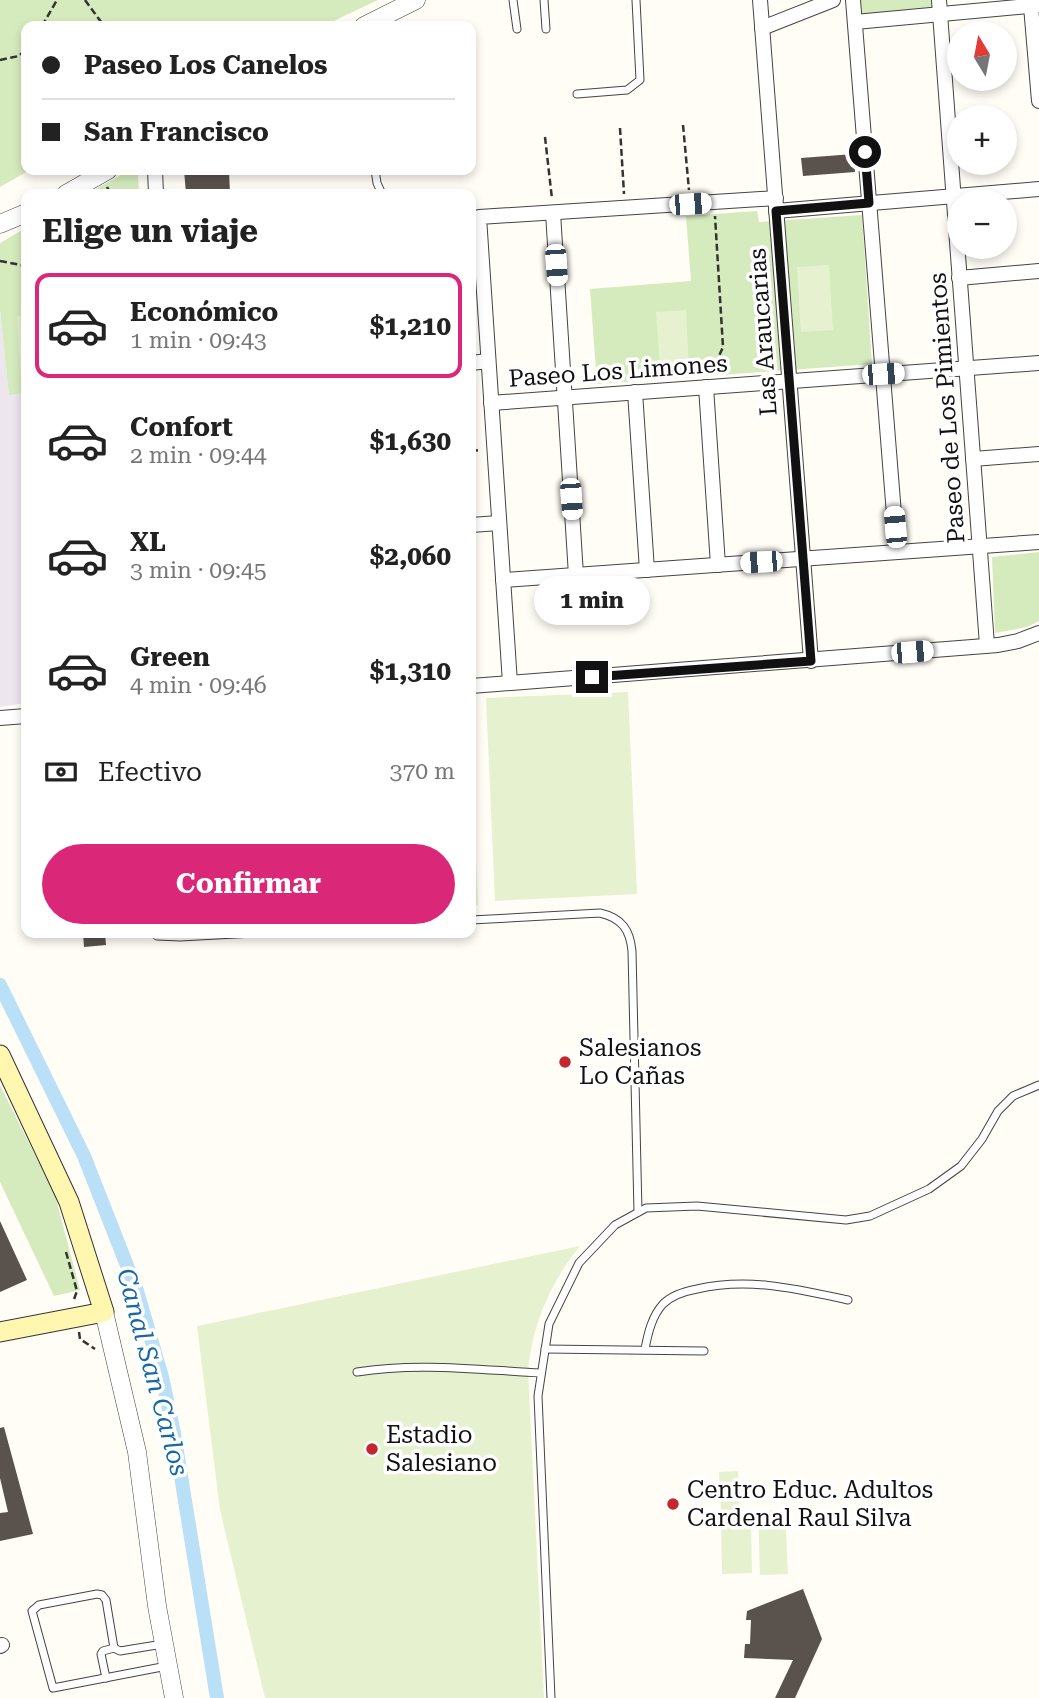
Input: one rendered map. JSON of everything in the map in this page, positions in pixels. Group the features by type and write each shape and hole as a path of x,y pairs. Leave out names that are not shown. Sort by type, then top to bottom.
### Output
{"main road":[{"path":"0,1055 69,1202 104,1312 0,1332"}],"street":[{"path":"374,21 416,0"},
{"name":"Las Araucarias","path":"760,0 811,661"},
{"path":"762,28 834,0"},
{"path":"853,0 897,552"},
{"path":"855,22 939,7 1035,5 1039,102"},
{"name":"Paseo de Los Pimientos","path":"939,7 953,189"},
{"path":"75,189 99,175"},
{"path":"1017,191 1039,189"},
{"path":"476,216 714,202 776,205 869,203 947,197"},
{"path":"553,213 576,575"},
{"path":"0,224 21,216"},
{"path":"476,227 510,684"},
{"name":"Paseo de Los Pimientos","path":"959,259 987,645"},
{"path":"960,278 1039,271"},
{"path":"476,362 488,361"},
{"name":"Paseo Los Limones","path":"491,403 1039,363"},
{"path":"706,387 718,565"},
{"path":"635,392 647,570"},
{"path":"973,459 1039,454"},
{"path":"476,525 499,523"},
{"path":"503,580 1039,542"},
{"path":"476,686 987,645 1018,641 1039,632"},
{"path":"0,718 21,716"},
{"path":"104,1312 137,1452 163,1644 174,1698"}],"lane":[{"path":"513,0 516,29"},
{"path":"544,0 546,29"},
{"path":"577,94 627,90 640,80 636,0"},
{"path":"476,920 600,913 610,915 626,927 631,937 632,951 638,1212"},
{"path":"551,1698 538,1396 549,1324 579,1263 615,1225 646,1208 697,1206 846,1220 870,1216 929,1189 961,1166 1005,1104 1013,1096 1039,1085"},
{"path":"645,1349 649,1332 662,1305 686,1291 735,1283 756,1283 848,1300"},
{"path":"545,1349 704,1351"},
{"path":"357,1372 385,1367 412,1367 541,1373"},
{"path":"114,1648 106,1600 102,1595 38,1605 32,1611 53,1688 167,1666"},
{"path":"106,1678 101,1654 103,1651 163,1644"}],"path":[{"path":"45,21 57,0"},
{"path":"85,0 100,21"},
{"path":"0,61 21,55"},
{"path":"683,125 690,204"},
{"path":"620,128 624,208"},
{"path":"545,137 553,213"},
{"path":"706,387 723,347 714,202"},
{"path":"0,261 21,265"}],"shaded area":[{"path":"0,310 9,394 21,393 21,704 0,707"}],"green space":[{"path":"0,0 378,0 334,21 21,21 21,175 0,187"},
{"path":"858,0 934,0 935,10 859,19"},
{"path":"121,175 138,175 139,189 96,189"},
{"path":"757,211 759,222 862,215 872,364 597,384 590,289 691,281 686,216"},
{"path":"21,231 21,394 9,395 0,310 0,243"},
{"path":"829,265 833,330 801,332 797,267"},
{"path":"686,310 689,367 660,369 656,312"},
{"path":"17,316 21,316 21,381"},
{"path":"1039,552 1039,621 1027,627 995,633 992,557"},
{"path":"628,692 637,894 495,901 486,698"},
{"path":"476,859 478,905 476,905"},
{"path":"0,1085 55,1195 80,1290 54,1296 0,1182"},
{"name":"Estadio Salesiano","path":"580,1246 560,1274 545,1304 534,1336 528,1370 544,1698 265,1698 220,1510 197,1326"},
{"path":"738,1471 740,1510 721,1511 719,1472"},
{"path":"785,1510 788,1574 760,1575 758,1511"},
{"path":"751,1520 752,1573 722,1574 721,1521"}],"building":[{"path":"854,154 855,172 803,176 801,158"},
{"path":"184,175 229,175 230,189 186,189"},
{"path":"83,938 105,938 106,945 84,947"},
{"path":"0,1221 27,1280 0,1292"},
{"path":"4,1427 33,1534 0,1541 0,1513 8,1512 0,1478 0,1428"},
{"path":"803,1589 822,1639 795,1698 775,1698 793,1660 744,1658 745,1644 750,1644 751,1620 746,1620 747,1611"}],"waterway":[{"name":"Canal San Carlos","path":"0,985 84,1156 137,1291 162,1377 174,1433 217,1698"}],"place":[{"name":"Salesianos Lo Cañas","path":"565,1062"},
{"name":"Estadio Salesiano","path":"372,1449"},
{"name":"Centro Educ. Adultos Cardenal Raul Silva","path":"673,1504"}],"route":[{"path":"592,677 811,661 776,211 869,203 865,152"}]}
